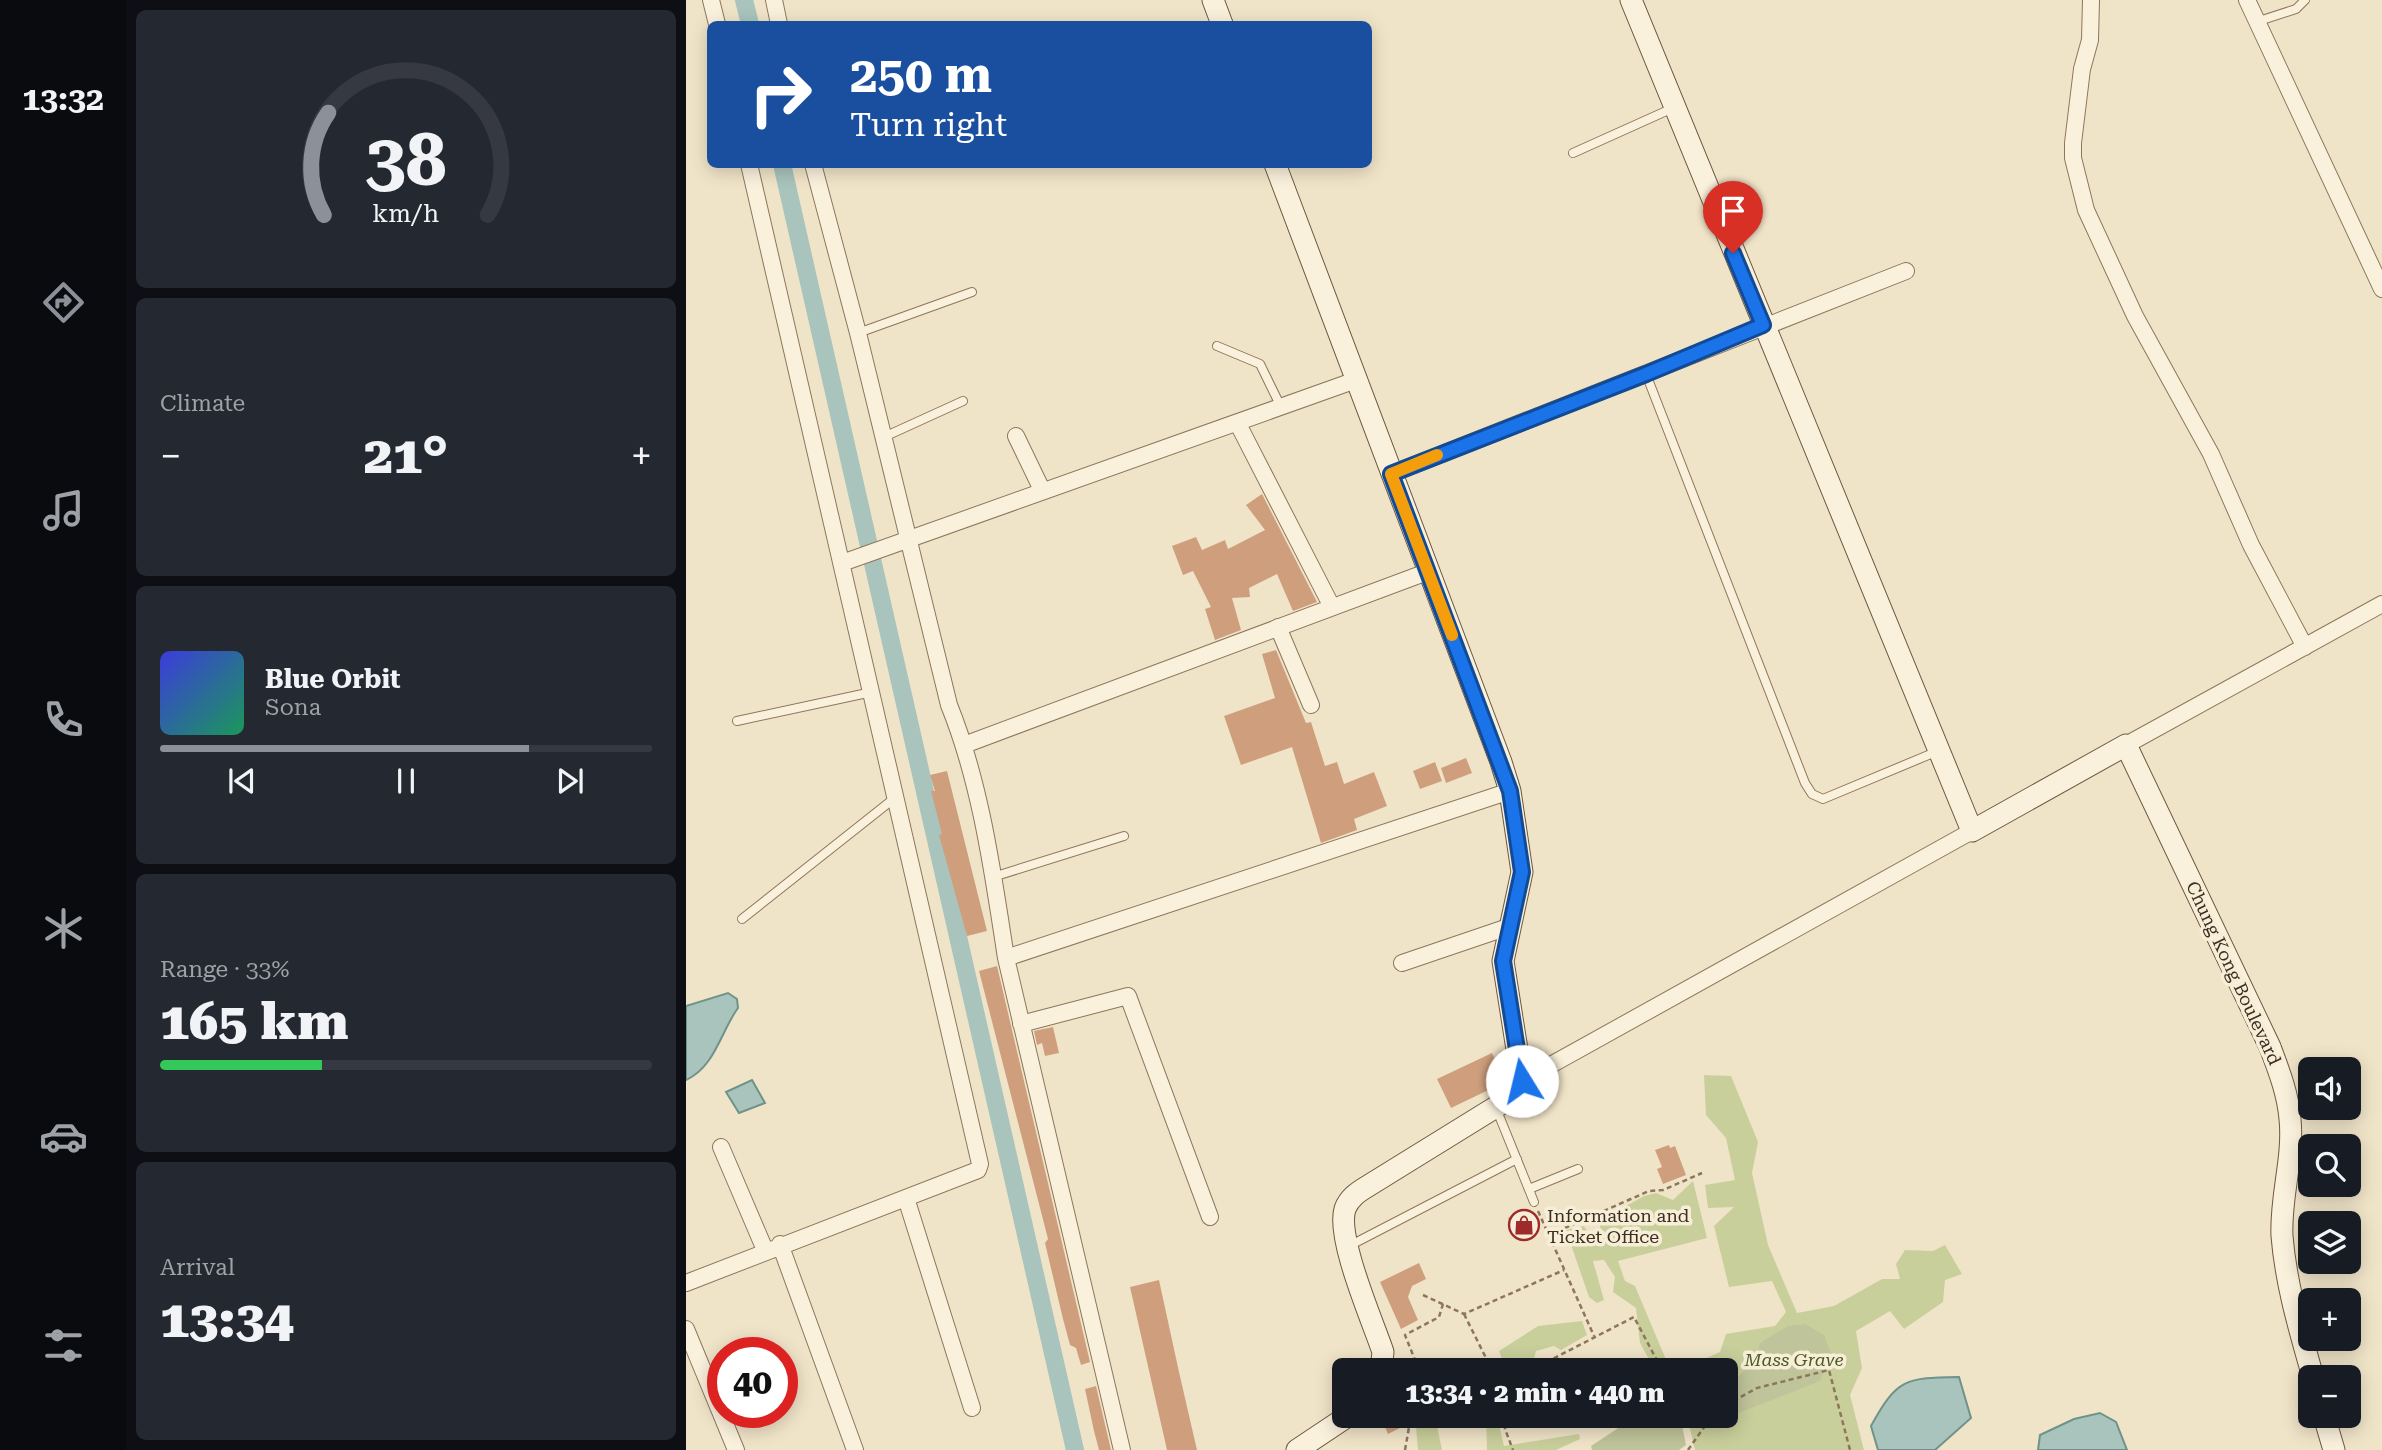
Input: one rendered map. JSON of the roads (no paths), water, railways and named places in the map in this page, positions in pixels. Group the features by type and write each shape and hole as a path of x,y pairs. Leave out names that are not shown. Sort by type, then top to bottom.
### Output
{"main road":[{"path":"1213,0 1221,21"},
{"path":"1631,0 1673,108 1972,831 2126,745"},
{"path":"1276,168 1510,791 1522,872 1503,961 1522,1081 1513,1097 1352,1196 1345,1211 1347,1247 1383,1352 1382,1358"},
{"name":"Chung Kong Boulevard","path":"2126,745 2270,1048 2285,1086 2291,1121 2282,1196 2283,1237 2291,1300 2310,1365"},
{"path":"1297,1450 1332,1427"},
{"path":"2328,1428 2334,1450"}],"street":[{"path":"711,0 716,21"},
{"path":"774,0 778,21"},
{"path":"2091,0 2090,40 2082,69 2073,127 2073,158 2087,210 2135,316 2211,454 2251,545 2305,647"},
{"path":"2247,0 2382,289"},
{"path":"686,1283 772,1247 978,1170 980,1164 872,692 849,560 750,168"},
{"path":"814,168 859,332 949,705 964,745 993,877 1006,958 1122,1450"},
{"path":"1391,474 1763,325 1906,271"},
{"path":"849,560 1042,489 1238,424 1280,405 1356,380"},
{"path":"1238,424 1332,607"},
{"path":"1016,436 1042,489"},
{"path":"964,745 1427,572"},
{"path":"2126,745 2382,604"},
{"path":"1278,628 1311,705"},
{"path":"1006,958 1510,791"},
{"path":"1522,1081 1972,831"},
{"path":"1402,963 1511,926"},
{"path":"1021,1024 1128,996 1210,1217"},
{"path":"721,1147 772,1247 855,1450"},
{"path":"906,1198 972,1408"},
{"path":"686,1329 736,1450"}],"lane":[{"path":"2256,22 2296,9 2305,0"},
{"path":"1573,153 1673,108"},
{"path":"859,332 972,292"},
{"path":"1216,346 1260,364 1280,405"},
{"path":"1646,374 1805,783 1812,794 1823,799 1939,751"},
{"path":"884,437 963,401"},
{"path":"737,721 872,692"},
{"path":"742,919 896,797"},
{"path":"993,877 1124,836"},
{"path":"1496,1108 1534,1202"},
{"path":"1347,1247 1517,1159"},
{"path":"1529,1189 1578,1169"}],"water":[{"path":"728,993 737,999 738,1008 711,1058 696,1074 686,1080 686,1006"},
{"path":"752,1080 765,1103 739,1113 726,1092"},
{"path":"1959,1377 1971,1418 1935,1450 1878,1450 1871,1426 1896,1390 1915,1380"},
{"path":"2100,1413 2116,1422 2127,1450 2038,1450 2040,1435 2074,1419"}],"waterway":[{"path":"744,0 749,21"},
{"path":"783,168 1075,1450"}],"place":[{"name":"Information and Ticket Office","path":"1524,1225"}],"park label":[{"name":"Mass Grave","path":"1794,1359"}]}
